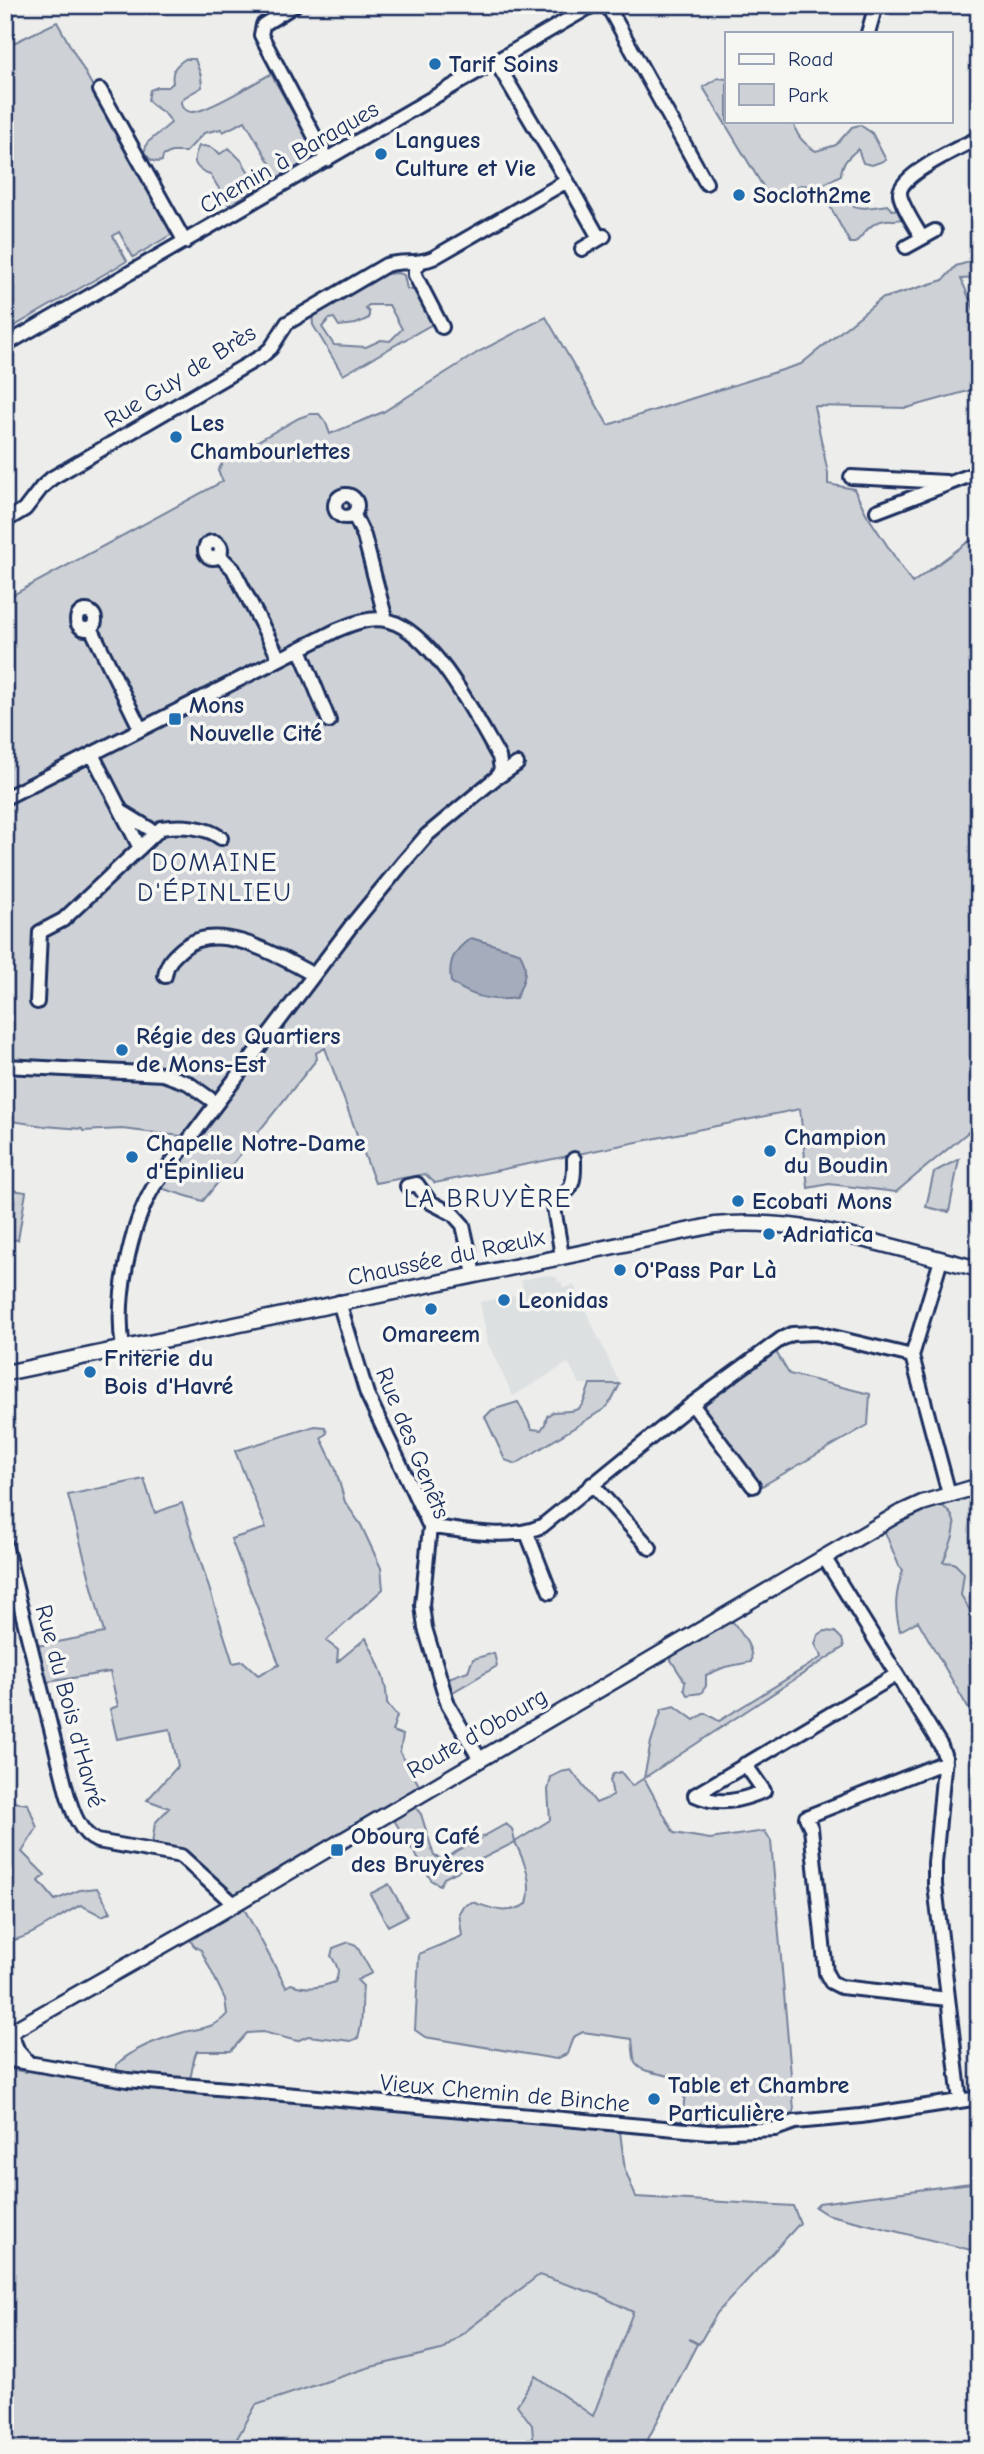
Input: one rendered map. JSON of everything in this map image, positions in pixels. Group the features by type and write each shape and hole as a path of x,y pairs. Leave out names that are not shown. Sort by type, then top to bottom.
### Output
{"main road":[{"name":"Chaussée du Rœulx","path":"5,1373 715,1224 752,1222 808,1227 979,1269"},
{"name":"Route d'Obourg","path":"8,2034 898,1514 949,1494 979,1486"}],"street":[{"path":"295,5 263,25 261,35 327,160"},
{"name":"Chemin à Baraques","path":"5,345 593,5"},
{"path":"607,5 706,183"},
{"path":"868,32 876,7"},
{"path":"496,62 602,237 582,249"},
{"path":"100,90 185,242"},
{"path":"922,238 900,195 901,186 913,174 979,138"},
{"name":"Rue Guy de Brès","path":"5,521 25,509 52,478 262,356 287,324 386,265 398,261 419,264 433,258 567,181"},
{"path":"906,247 935,232"},
{"path":"419,264 415,275 442,327"},
{"path":"877,511 979,471"},
{"path":"851,477 950,483"},
{"path":"354,515 364,536 386,620"},
{"path":"219,555 233,569 279,658"},
{"path":"5,798 279,658 355,623 386,620 409,630 419,639 460,689 499,757 501,769 497,777"},
{"path":"90,628 141,729"},
{"path":"300,649 329,721"},
{"path":"92,754 124,813 147,841"},
{"path":"123,1348 123,1291 137,1222 154,1186 216,1102 414,849 497,777 517,764"},
{"path":"124,813 147,841"},
{"path":"37,1002 40,932 63,920 161,828 211,831 221,838"},
{"path":"165,976 169,960 186,945 209,938 255,944 314,975"},
{"path":"5,1066 163,1074 188,1083 216,1102"},
{"path":"562,1256 554,1208 556,1201 570,1188 574,1159"},
{"path":"407,1186 416,1184 430,1202 461,1221 466,1231 474,1274"},
{"path":"941,1259 912,1356 949,1494"},
{"name":"Rue des Genêts","path":"339,1302 368,1394 430,1527 422,1605 425,1628 448,1705 480,1758"},
{"path":"430,1527 508,1534 527,1533 542,1526 692,1404 781,1339 792,1334 816,1333 912,1356"},
{"path":"692,1404 753,1486"},
{"path":"592,1484 650,1548"},
{"path":"527,1533 550,1592"},
{"name":"Rue du Bois d'Havré","path":"5,1544 67,1793 81,1827 90,1838 97,1841 181,1856 234,1904"},
{"path":"824,1557 941,1746 945,1762 935,1874 960,2101"},
{"path":"746,1764 764,1791 721,1802 708,1801 695,1795 746,1764 896,1675"},
{"path":"945,1762 806,1817 811,1828 826,1973 831,1982 841,1987 948,1999"},
{"path":"8,2034 28,2062"},
{"name":"Vieux Chemin de Binche","path":"5,2059 139,2081 709,2132 775,2129 795,2122 861,2116 979,2098"}],"shaded area":[{"path":"546,1275 557,1277 563,1288 574,1285 620,1384 580,1384 568,1363 513,1396 488,1344 480,1302 524,1294 521,1280"},
{"path":"979,1493 979,1626 961,1595 964,1573 899,1566 885,1532 912,1513"},
{"path":"538,2275 599,2295 633,2312 593,2417 535,2376 532,2425 534,2449 231,2449 256,2405 367,2368 441,2350"}],"green space":[{"path":"57,22 174,233 133,257 119,232 113,236 127,261 11,328 5,315 5,47"},
{"path":"185,59 195,59 202,87 181,102 182,107 189,112 215,104 271,74 311,144 310,156 278,177 245,121 223,132 221,129 204,133 186,152 171,152 159,162 150,159 144,153 147,143 171,123 167,116 148,100 150,90 168,87 173,83 174,69"},
{"path":"718,78 725,79 725,122 794,122 801,139 816,151 836,145 852,127 860,125 872,133 886,160 872,165 863,163 858,149 844,163 841,175 819,187 801,185 770,198 703,87"},
{"path":"199,146 210,147 220,154 229,148 242,161 258,188 229,205 210,174 197,167 195,156"},
{"path":"826,190 842,190 848,203 867,208 887,205 892,210 901,209 903,218 876,223 855,243 850,243 825,197"},
{"path":"979,259 979,278 961,279 979,321 979,388 907,408 814,406 828,484 854,489 867,515 912,583 968,542 979,538 979,1123 896,1192 829,1184 808,1188 800,1109 435,1183 425,1174 375,1183 325,1048 316,1053 317,1059 203,1201 154,1186 186,1141 181,1136 122,1129 83,1131 5,1120 5,599 223,481 218,471 224,460 299,418 319,414 330,434 383,412 480,351 546,317 608,425 801,364 881,299 943,280 956,266"},
{"path":"377,275 404,275 407,289 417,291 434,323 343,375 313,325 312,313","holes":["369,305 389,305 402,329 390,341 381,340 366,347 334,345 322,327 329,319 334,318 339,326 356,324 369,318 369,312 365,308"]},
{"path":"959,1159 949,1212 926,1207 934,1172"},
{"path":"5,1189 26,1192 18,1240 5,1238"},
{"path":"772,1345 789,1374 870,1394 868,1425 762,1486 759,1483 753,1486 692,1404"},
{"path":"590,1384 620,1384 604,1409 516,1464 505,1460 485,1417 492,1410 518,1402 532,1429 541,1430 547,1416 553,1412 575,1410 582,1406"},
{"path":"315,1426 325,1427 327,1433 321,1438 335,1467 345,1502 361,1525 381,1568 383,1589 326,1641 338,1650 337,1662 366,1638 383,1678 387,1704 397,1716 392,1731 403,1735 400,1752 423,1792 414,1806 421,1814 434,1856 443,1859 506,1824 512,1829 515,1842 444,1878 440,1885 432,1881 389,1812 240,1901 286,1987 291,1984 313,1988 335,1982 338,1972 331,1956 333,1948 349,1942 356,1945 372,1973 357,1980 363,1986 360,2032 358,2038 351,2041 308,2036 297,2041 263,2032 247,2033 231,2051 197,2051 187,2085 619,2124 625,2170 636,2197 793,2206 800,2223 717,2313 699,2344 689,2339 697,2344 643,2449 534,2449 532,2425 517,2405 535,2376 593,2416 633,2312 599,2295 539,2275 441,2350 367,2368 256,2405 231,2449 5,2449 5,2068 26,2072 28,2062 117,2075 116,2065 138,2049 212,2025 227,2014 225,1999 201,1950 192,1944 189,1933 233,1904 181,1856 151,1851 155,1823 169,1808 147,1800 178,1766 170,1729 117,1739 110,1709 118,1706 110,1672 41,1683 32,1647 104,1633 68,1495 144,1479 155,1513 182,1503 233,1663 243,1661 258,1675 279,1665 231,1539 266,1528 235,1451"},
{"path":"941,1505 953,1517 955,1524 953,1538 943,1562 954,1563 964,1573 961,1595 979,1626 979,1727 918,1621 900,1631 898,1623 896,1601 903,1570 885,1532 903,1517"},
{"path":"726,1620 733,1622 746,1641 751,1651 751,1662 725,1667 706,1675 706,1686 701,1693 687,1695 685,1682 671,1660 673,1654"},
{"path":"825,1631 835,1632 842,1639 844,1647 644,1778 651,1742 662,1709 675,1706 694,1720 705,1713 719,1721 822,1657 815,1644 818,1635"},
{"path":"494,1653 497,1666 451,1693 448,1683 451,1677 468,1671 473,1659"},
{"path":"571,1770 596,1803 613,1796 610,1780 613,1774 621,1772 632,1786 644,1778 674,1833 710,1839 765,1831 771,1841 795,2122 685,2130 682,2121 686,2084 638,2066 634,2059 632,2039 583,2032 573,2037 567,2054 556,2059 425,2037 415,2030 419,1954 462,1936 459,1913 463,1906 472,1902 493,1909 512,1910 527,1904 528,1880 515,1842 550,1820 548,1790 551,1777"},
{"path":"5,1801 28,1804 37,1828 22,1852 45,1875 39,1881 55,1900 80,1890 97,1888 111,1912 102,1916 81,1905 35,1932 5,1942"},
{"path":"389,1884 407,1916 388,1926 370,1894"},
{"path":"979,2182 979,2252 826,2214 815,2207 819,2203"}],"water":[{"path":"471,938 519,952 525,969 516,998 482,997 451,982 450,968 454,957 460,947"}],"place":[{"name":"Tarif Soins","path":"435,64"},
{"name":"Langues Culture et Vie","path":"381,154"},
{"name":"Socloth2me","path":"739,195"},
{"name":"Les Chambourlettes","path":"176,437"},
{"name":"Mons Nouvelle Cité","path":"175,719"},
{"name":"Régie des Quartiers de Mons-Est","path":"122,1050"},
{"name":"Champion du Boudin","path":"770,1151"},
{"name":"Chapelle Notre-Dame d'Épinlieu","path":"132,1157"},
{"name":"Ecobati Mons","path":"738,1201"},
{"name":"Adriatica","path":"769,1234"},
{"name":"O'Pass Par Là","path":"620,1270"},
{"name":"Leonidas","path":"504,1300"},
{"name":"Omareem","path":"431,1309"},
{"name":"Friterie du Bois d'Havré","path":"90,1372"},
{"name":"Obourg Café des Bruyères","path":"337,1850"},
{"name":"Table et Chambre Particulière","path":"654,2099"}],"district":[{"name":"DOMAINE D'ÉPINLIEU","path":"215,878"},
{"name":"LA BRUYÈRE","path":"488,1199"}]}
